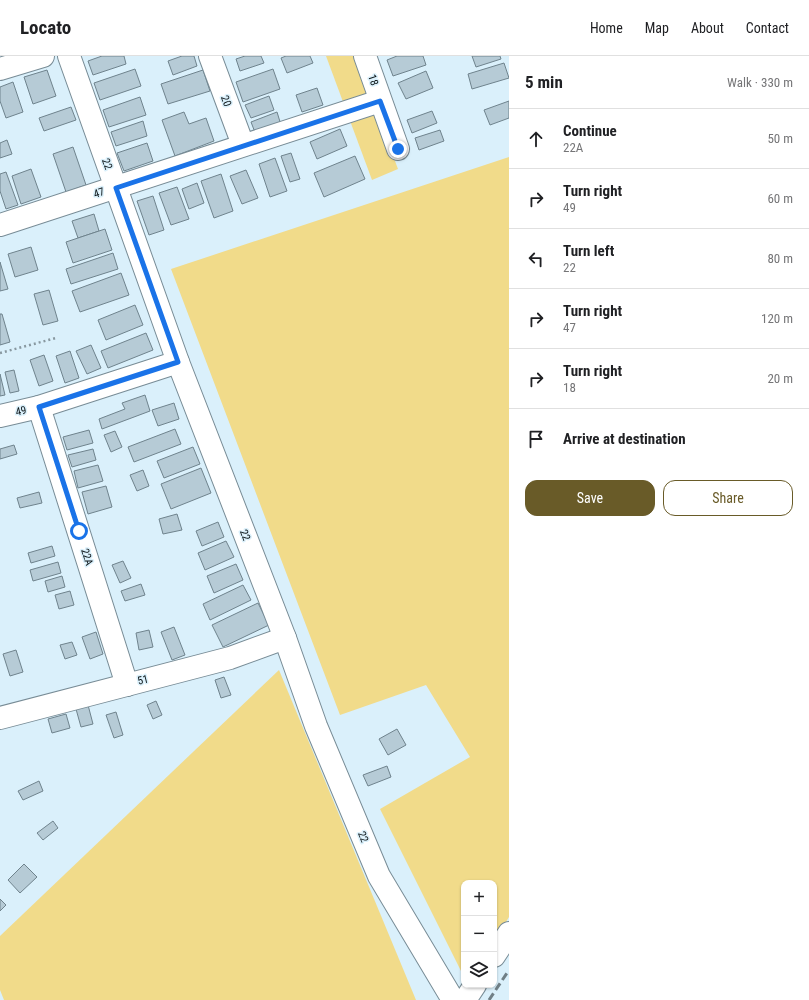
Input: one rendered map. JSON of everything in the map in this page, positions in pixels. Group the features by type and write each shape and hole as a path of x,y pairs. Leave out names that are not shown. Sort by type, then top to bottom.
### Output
{"street":[{"path":"0,70 44,56"},
{"name":"22","path":"69,56 178,362 285,638 316,726 380,876 452,1000"},
{"name":"20","path":"210,56 243,145"},
{"name":"18","path":"365,56 398,149"},
{"name":"47","path":"0,225 380,101"},
{"name":"49","path":"0,416 39,407 178,362"},
{"name":"22A","path":"39,407 127,685"},
{"name":"51","path":"0,718 230,658 285,638"},
{"path":"497,952 509,933"},
{"path":"465,1000 473,988"}],"path":[{"path":"0,354 56,338"}],"shaded area":[{"path":"326,56 356,56 398,169 372,180"},
{"path":"509,157 509,917 497,936 497,880 461,880 461,971 380,809 470,757 426,685 340,715 171,269"},
{"path":"279,670 416,1000 4,1000 0,990 0,936"}],"building":[{"path":"102,56 124,56 126,64 93,75 88,61"},
{"path":"182,56 194,56 197,66 173,75 168,61"},
{"path":"245,56 261,56 264,63 240,71 236,59"},
{"path":"286,56 310,56 313,63 287,73 281,58"},
{"path":"397,56 423,56 426,65 393,76 387,60"},
{"path":"472,56 500,56 501,59 476,67"},
{"path":"504,63 509,78 472,89 468,74"},
{"path":"135,69 141,86 100,100 94,83"},
{"path":"273,69 280,89 243,102 236,82"},
{"path":"47,70 56,96 33,104 24,77"},
{"path":"203,70 210,91 168,104 161,84"},
{"path":"426,71 433,88 406,99 398,83"},
{"path":"13,82 23,112 6,118 0,101 0,87"},
{"path":"317,88 323,105 302,112 296,95"},
{"path":"269,96 274,110 251,118 245,105"},
{"path":"140,97 146,115 109,127 103,110"},
{"path":"509,101 509,118 490,125 484,110"},
{"path":"71,107 76,120 44,131 39,118"},
{"path":"432,111 437,123 412,133 407,120"},
{"path":"184,112 189,124 206,118 214,141 175,156 162,120"},
{"path":"277,112 281,125 256,135 251,122"},
{"path":"143,121 147,136 116,146 111,132"},
{"path":"340,129 347,146 317,159 310,142"},
{"path":"440,130 444,141 419,150 415,138"},
{"path":"7,140 12,154 0,158 0,143"},
{"path":"147,143 153,161 124,171 117,153"},
{"path":"73,147 86,185 66,192 53,154"},
{"path":"291,153 300,179 290,182 281,156"},
{"path":"355,156 365,179 324,197 314,173"},
{"path":"275,158 287,191 270,197 259,164"},
{"path":"31,169 41,197 21,204 12,176"},
{"path":"246,170 258,198 242,204 230,176"},
{"path":"6,172 18,205 6,209 0,191 0,174"},
{"path":"221,174 233,211 214,218 201,181"},
{"path":"197,183 204,203 189,209 182,189"},
{"path":"177,187 189,219 171,225 159,193"},
{"path":"153,196 164,230 149,235 137,201"},
{"path":"94,214 99,231 78,238 72,221"},
{"path":"105,229 112,250 73,263 66,242"},
{"path":"31,247 38,270 15,277 8,254"},
{"path":"113,253 118,269 71,284 66,269"},
{"path":"0,262 8,289 0,291"},
{"path":"121,273 129,295 80,312 72,291"},
{"path":"49,290 58,321 43,325 34,294"},
{"path":"135,305 143,325 106,340 98,320"},
{"path":"0,314 2,314 10,342 0,345"},
{"path":"146,333 153,350 108,368 101,351"},
{"path":"91,345 101,368 87,374 76,351"},
{"path":"70,351 79,378 65,383 56,356"},
{"path":"44,355 53,381 39,386 30,360"},
{"path":"14,370 19,391 10,393 5,372"},
{"path":"0,374 5,395 0,396"},
{"path":"145,395 150,411 102,429 99,419 125,409 122,403"},
{"path":"174,403 179,419 158,426 152,410"},
{"path":"175,429 181,444 134,462 128,447"},
{"path":"89,430 93,443 67,450 63,437"},
{"path":"115,431 122,447 111,452 104,435"},
{"path":"14,445 17,454 0,459 0,449"},
{"path":"193,447 200,464 164,478 157,461"},
{"path":"93,449 96,460 72,467 68,455"},
{"path":"98,465 103,481 78,488 74,471"},
{"path":"201,468 211,493 171,509 161,484"},
{"path":"143,470 149,486 137,491 130,475"},
{"path":"106,486 112,507 88,514 82,492"},
{"path":"39,492 42,503 20,508 17,498"},
{"path":"177,514 182,530 163,534 159,519"},
{"path":"218,522 224,537 202,546 196,531"},
{"path":"226,541 234,557 205,570 198,553"},
{"path":"52,546 55,556 31,563 28,553"},
{"path":"123,561 131,578 120,583 112,565"},
{"path":"58,562 61,573 33,581 30,570"},
{"path":"236,564 243,580 214,593 207,576"},
{"path":"62,576 65,587 48,592 45,581"},
{"path":"141,584 145,595 125,601 121,591"},
{"path":"243,585 251,600 210,620 203,604"},
{"path":"70,591 74,605 59,609 55,595"},
{"path":"258,603 269,625 223,647 212,625"},
{"path":"174,627 185,655 172,660 161,632"},
{"path":"149,630 153,647 139,650 136,633"},
{"path":"96,632 103,654 90,659 82,637"},
{"path":"72,642 77,655 65,659 60,645"},
{"path":"16,650 23,672 10,676 3,654"},
{"path":"224,677 231,695 221,698 215,680"},
{"path":"156,701 162,715 153,719 147,705"},
{"path":"88,705 93,724 81,727 76,709"},
{"path":"116,712 123,735 114,738 106,715"},
{"path":"66,714 70,728 52,733 48,719"},
{"path":"397,729 406,745 388,755 379,739"},
{"path":"387,766 391,777 368,786 363,775"},
{"path":"39,781 43,791 23,800 18,791"},
{"path":"53,821 58,828 43,840 37,833"},
{"path":"24,864 37,877 20,893 8,880"},
{"path":"0,899 6,905 0,911"}],"railway":[{"path":"489,1000 509,970"}],"route":[{"path":"79,531 39,407 178,362 116,188 380,101 398,149"}]}
